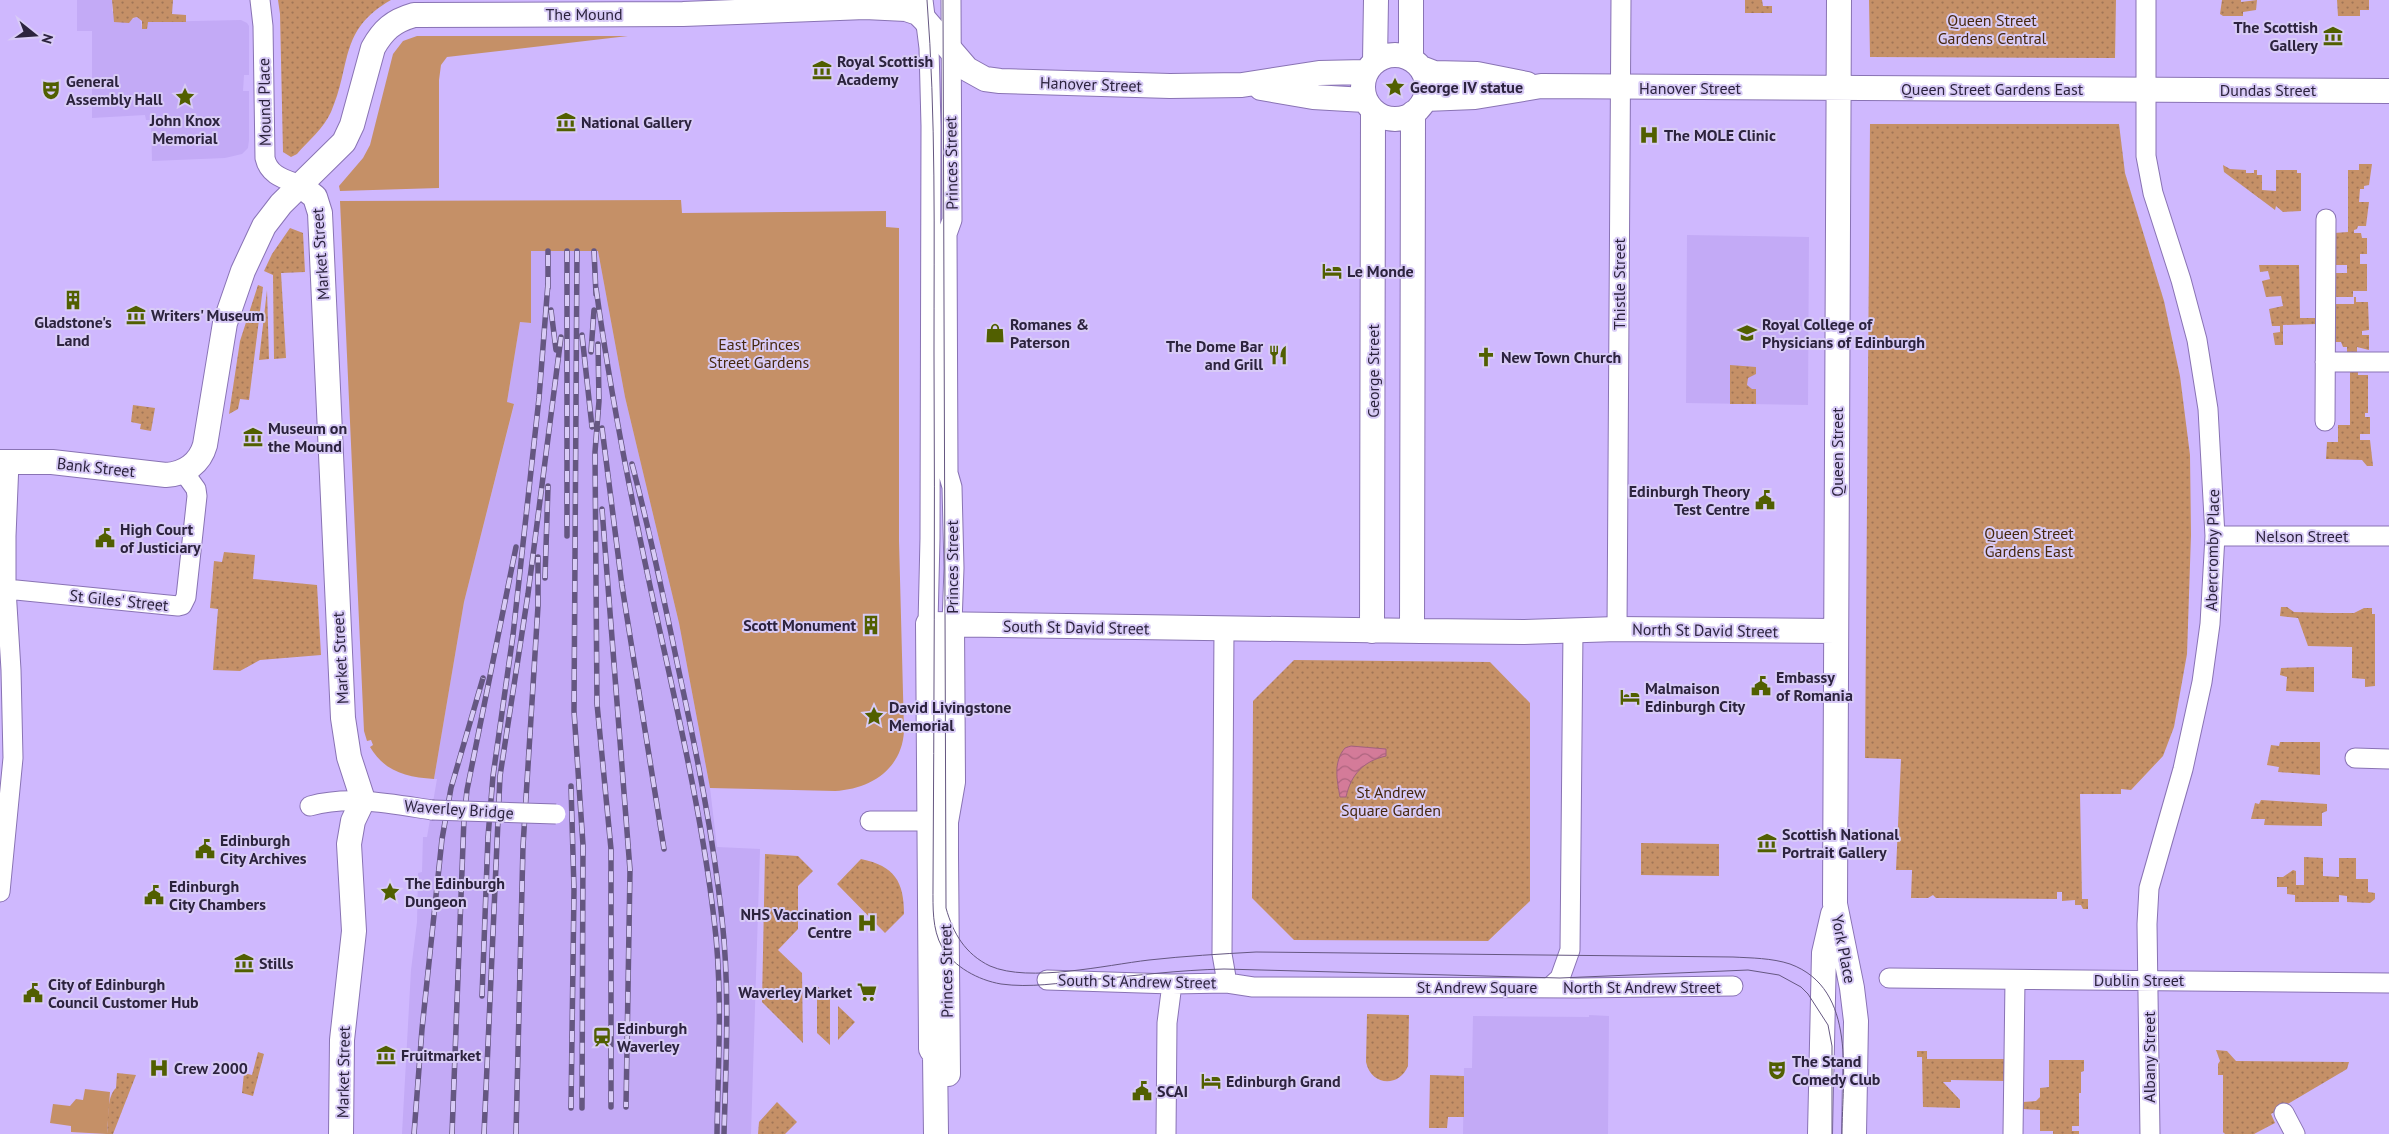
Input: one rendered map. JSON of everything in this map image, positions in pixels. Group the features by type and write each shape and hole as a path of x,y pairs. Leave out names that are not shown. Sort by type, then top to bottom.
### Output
{"street":[{"name":"Mound Place","path":"260,0 263,26 265,158 267,165 276,175 300,185"},
{"name":"Princes Street","path":"936,1134 935,1056 931,1049 930,1041 937,822 954,782 952,624 954,568 952,487 948,473 947,244 947,234 952,220 951,0"},
{"name":"George Street","path":"1372,631 1369,106 1362,87 1370,66 1376,0"},
{"path":"1411,0 1416,63 1426,80 1419,106 1412,631"},
{"name":"Thistle Street","path":"1617,629 1621,0"},
{"name":"Queen Street","path":"1835,904 1839,0"},
{"name":"Abercromby Place","path":"2146,0 2145,135 2149,175 2191,314 2204,386 2212,460 2215,536 2210,624 2200,690 2176,794 2149,888 2147,924 2149,980"},
{"name":"The Mound","path":"183,471 194,464 204,449 225,323 239,280 264,226 281,204 335,153 348,136 373,48 379,37 395,22 414,15 683,14 865,7 906,9 918,13 924,9 952,51"},
{"name":"Princes Street","path":"924,9 929,48 931,116 928,624 949,1134"},
{"name":"Hanover Street","path":"952,51 975,74 985,79 1000,81 1170,86 1242,85 1370,66"},
{"path":"1370,66 1393,54 1416,63"},
{"name":"Hanover Street","path":"1416,63 1434,74 1478,74 1541,86 1839,89"},
{"name":"Hanover Street","path":"1242,85 1369,106"},
{"name":"Hanover Street","path":"1419,106 1541,86"},
{"name":"Queen Street Gardens East","path":"1839,89 2146,90"},
{"name":"Dundas Street","path":"2146,90 2389,91"},
{"path":"1369,106 1393,119 1419,106"},
{"name":"Market Street","path":"300,185 315,197 320,213 343,710 349,757 363,800 353,821 349,844 354,931 342,1040 341,1134"},
{"path":"2326,219 2326,421"},
{"path":"2325,362 2389,362"},
{"path":"0,892 13,758 6,589 4,462"},
{"name":"Bank Street","path":"4,462 52,462 166,475 183,471"},
{"name":"St Giles' Street","path":"6,589 182,605 186,597 197,496 196,489 183,471"},
{"name":"Nelson Street","path":"2215,536 2389,536"},
{"name":"South St David Street","path":"928,624 1224,629"},
{"path":"1227,983 1222,954 1224,629 1372,631 1573,630"},
{"name":"North St David Street","path":"1573,630 1836,631"},
{"name":"St Andrew Square","path":"1227,983 1253,987 1550,987 1560,978 1570,950 1573,630"},
{"path":"2355,758 2389,759"},
{"name":"Waverley Bridge","path":"310,806 363,800 432,810 556,814"},
{"path":"870,820 937,822"},
{"name":"York Place","path":"1820,1134 1824,953 1835,904"},
{"name":"York Place","path":"1835,904 1852,988 1856,1021 1854,1134"},
{"name":"Dublin Street","path":"1889,978 2389,983"},
{"name":"South St Andrew Street","path":"1046,980 1172,984 1227,983"},
{"path":"2013,1134 2014,980"},
{"name":"Albany Street","path":"2149,980 2150,1134"},
{"path":"1166,1134 1167,1023 1172,984"},
{"name":"North St Andrew Street","path":"1550,987 1733,986"},
{"path":"2284,1112 2295,1134"}],"shaded area":[{"path":"77,0 112,0 112,11 130,20 137,17 140,19 142,29 148,22 241,20 247,23 249,26 249,75 244,75 243,91 249,91 248,148 242,154 225,158 152,161 151,120 146,120 145,115 92,118 92,31 77,31"},
{"name":"Royal College of Physicians of Edinburgh","path":"1687,235 1809,237 1808,405 1686,403"},
{"path":"531,251 598,251 625,397 679,623 710,788 717,847 760,849 751,1134 402,1134 411,970 417,922 418,873 422,872 423,837 427,837 437,779 434,779 464,602 514,405 507,402 520,322 531,323"},
{"path":"1589,1015 1609,1016 1608,1134 1463,1134 1464,1068 1472,1068 1473,1016 1589,1017"}],"green space":[{"path":"112,0 173,0 172,14 186,15 186,22 148,22 147,29 142,29 142,21 137,17 133,18 129,23 114,22"},
{"path":"278,0 391,0 374,11 354,36 337,95 328,118 297,154 291,157 283,152 280,14"},
{"path":"1745,0 1762,0 1763,6 1772,6 1772,13 1745,13"},
{"name":"Queen Street Gardens Central","path":"1869,0 2116,0 2115,58 1870,57"},
{"path":"2222,0 2241,0 2241,2 2257,0 2256,10 2243,12 2243,16 2223,16 2220,14"},
{"path":"2337,0 2369,0 2369,10 2360,10 2360,16 2338,16"},
{"path":"417,36 628,36 447,57 441,65 439,80 439,188 340,191 339,186 363,158 370,145 393,54 403,41"},
{"name":"Queen Street Gardens East","path":"1870,124 2119,124 2125,173 2164,301 2180,376 2190,455 2191,535 2187,654 2174,727 2163,756 2131,790 2121,789 2121,794 2080,794 2082,899 2088,899 2088,909 2083,909 2081,905 2075,905 2075,900 2062,901 2062,892 2057,892 2057,899 1936,898 1933,895 1928,898 1911,898 1912,870 1896,870 1901,759 1865,758"},
{"path":"2359,164 2372,164 2369,185 2364,186 2364,189 2360,189 2359,202 2369,202 2366,226 2358,226 2354,230 2354,233 2361,233 2362,238 2367,238 2367,254 2360,254 2360,264 2367,264 2367,291 2353,291 2353,297 2334,297 2334,273 2347,273 2347,265 2334,265 2334,233 2348,232 2348,170 2359,170"},
{"path":"2223,165 2230,169 2246,170 2246,173 2254,173 2254,170 2257,170 2257,175 2262,175 2262,190 2276,191 2276,170 2297,170 2297,173 2301,173 2301,211 2283,212 2276,206 2275,210 2224,172"},
{"name":"East Princes Street Gardens","path":"681,200 682,213 886,211 886,227 899,228 899,541 904,731 902,744 897,756 891,766 872,781 848,789 835,791 710,788 679,623 625,397 598,251 531,251 531,323 520,322 507,402 514,404 464,602 434,779 405,775 389,768 370,747 373,745 371,740 367,741 364,731 340,201"},
{"path":"290,228 303,233 305,272 281,273 286,358 274,359 273,275 264,271 272,254"},
{"path":"2259,265 2299,265 2300,318 2317,318 2317,324 2283,325 2283,345 2275,345 2273,333 2280,332 2280,326 2272,326 2269,309 2283,306 2281,296 2266,297 2262,281 2270,279 2268,271 2260,272"},
{"path":"258,285 263,287 249,400 240,399 238,409 229,414 240,341"},
{"path":"267,290 269,359 259,360"},
{"path":"2354,297 2356,297 2356,302 2368,302 2369,330 2362,331 2362,335 2369,335 2369,350 2357,347 2357,355 2347,355 2347,347 2343,347 2341,342 2334,342 2334,304 2354,304"},
{"path":"1730,365 1756,367 1756,374 1748,378 1747,385 1752,389 1756,389 1756,404 1730,404"},
{"path":"2350,370 2358,370 2358,375 2368,375 2368,413 2365,413 2365,417 2370,417 2370,434 2360,434 2360,440 2370,440 2373,466 2367,466 2362,460 2326,459 2327,442 2338,442 2338,425 2350,425"},
{"path":"133,405 155,408 151,431 140,429 141,424 131,422"},
{"path":"224,552 255,555 253,579 317,585 321,655 260,660 240,671 213,670 218,609 210,608 214,561 222,562"},
{"path":"2281,607 2287,607 2294,612 2328,613 2354,613 2364,608 2372,608 2372,614 2375,614 2375,686 2365,687 2365,679 2352,678 2352,647 2308,646 2298,618 2280,616"},
{"name":"St Andrew Square Garden","path":"1294,660 1490,662 1530,703 1530,901 1488,941 1294,940 1252,898 1253,701"},
{"path":"2314,667 2314,692 2286,691 2287,677 2280,675 2281,668"},
{"path":"2280,742 2320,742 2320,775 2278,772 2279,767 2267,765 2271,745 2279,746"},
{"path":"2261,800 2327,804 2327,811 2322,813 2322,826 2264,825 2265,819 2251,819 2255,803 2259,804"},
{"path":"1641,843 1719,844 1719,876 1641,875"},
{"path":"765,854 798,856 813,871 798,886 798,929 778,950 802,973 803,1043 762,1002"},
{"path":"2304,857 2323,858 2323,876 2339,877 2339,858 2356,858 2356,879 2368,879 2368,892 2375,893 2375,899 2370,903 2347,902 2347,896 2339,895 2339,902 2295,902 2295,895 2287,894 2287,887 2277,887 2277,877 2283,877 2293,870 2296,871 2296,885 2304,885"},
{"path":"861,859 873,862 890,871 899,884 902,893 904,914 885,933 837,884"},
{"path":"817,986 830,998 830,1045 817,1033"},
{"path":"838,1006 855,1022 838,1040"},
{"path":"1367,1014 1409,1015 1408,1066 1404,1073 1392,1081 1379,1080 1373,1076 1366,1062"},
{"path":"2216,1050 2227,1051 2236,1061 2349,1062 2347,1069 2271,1114 2275,1123 2254,1134 2225,1134 2223,1132 2223,1075 2218,1075 2218,1064 2220,1061"},
{"path":"1917,1051 1927,1051 1927,1059 2005,1059 2005,1081 1951,1080 1951,1082 1943,1082 1960,1100 1960,1108 1923,1107 1922,1057 1917,1057"},
{"path":"258,1052 264,1054 253,1096 242,1093 244,1073 252,1075"},
{"path":"2049,1060 2084,1060 2084,1071 2081,1072 2081,1093 2079,1093 2079,1126 2072,1126 2072,1131 2079,1131 2079,1134 2053,1134 2053,1131 2040,1131 2040,1110 2023,1109 2023,1102 2036,1101 2040,1097 2040,1088 2049,1087"},
{"path":"117,1073 136,1075 113,1134 107,1134 109,1103 116,1088"},
{"path":"1430,1075 1464,1076 1464,1117 1448,1117 1447,1128 1429,1128"},
{"path":"85,1089 110,1092 107,1134 71,1132 71,1126 50,1123 53,1104 70,1106 76,1099 83,1100"},
{"path":"777,1102 797,1122 785,1134 758,1134 759,1122"}],"water":[{"path":"1351,746 1386,749 1386,756 1365,765 1355,775 1346,797 1340,797 1337,765 1341,753 1345,748"}],"tram line":[{"path":"927,0 934,176 933,902 936,933 947,954 953,961 975,976 1001,984 1023,985 1056,984 1173,972 1224,969 1560,978 1748,970 1779,975 1801,987 1808,994 1828,1025 1832,1046 1832,1134"},
{"path":"943,0 946,908 952,926 961,942 981,961 990,966 1006,971 1025,973 1046,973 1090,969 1149,960 1256,952 1733,957 1783,962 1812,976 1827,993 1836,1014 1842,1037 1842,1134"}],"railway":[{"path":"548,251 548,288"},
{"path":"567,251 567,536"},
{"path":"577,251 574,711 583,845 582,1108"},
{"path":"594,251 596,294"},
{"path":"482,996 488,837 493,776 513,635 539,398 548,283"},
{"path":"596,288 608,371 623,453 689,768 709,881 717,946 718,972 717,1134"},
{"path":"551,310 556,350"},
{"path":"591,352 594,310"},
{"path":"582,335 592,427"},
{"path":"484,1134 500,776 528,594 561,337"},
{"path":"598,344 599,401 595,452 597,704 611,849 611,1107"},
{"path":"602,428 622,586 664,849"},
{"path":"632,464 645,515 691,729 709,824 718,887 727,1000 724,1134"},
{"path":"545,578 548,486"},
{"path":"602,509 630,870 626,1107"},
{"path":"452,1134 464,818 467,790 516,547"},
{"path":"516,1134 523,846 538,606 538,557"},
{"path":"414,1134 422,1029 442,839 451,788 483,678"},
{"path":"571,786 574,890 571,1108"}],"place":[{"name":"The Scottish Gallery","path":"2333,36"},
{"name":"Royal Scottish Academy","path":"822,70"},
{"name":"George IV statue","path":"1395,87"},
{"name":"General Assembly Hall","path":"51,90"},
{"name":"John Knox Memorial","path":"185,97"},
{"name":"National Gallery","path":"566,122"},
{"name":"The MOLE Clinic","path":"1649,135"},
{"name":"Le Monde","path":"1332,271"},
{"name":"Gladstone's Land","path":"73,300"},
{"name":"Writers' Museum","path":"136,315"},
{"name":"Romanes & Paterson","path":"995,333"},
{"name":"Royal College of Physicians of Edinburgh","path":"1747,333"},
{"name":"The Dome Bar and Grill","path":"1278,355"},
{"name":"New Town Church","path":"1486,357"},
{"name":"Museum on the Mound","path":"253,437"},
{"name":"Edinburgh Theory Test Centre","path":"1765,500"},
{"name":"High Court of Justiciary","path":"105,538"},
{"name":"Scott Monument","path":"871,625"},
{"name":"Embassy of Romania","path":"1761,686"},
{"name":"Malmaison Edinburgh City","path":"1630,697"},
{"name":"David Livingstone Memorial","path":"874,716"},
{"name":"Scottish National Portrait Gallery","path":"1767,843"},
{"name":"Edinburgh City Archives","path":"205,849"},
{"name":"The Edinburgh Dungeon","path":"390,892"},
{"name":"Edinburgh City Chambers","path":"154,895"},
{"name":"NHS Vaccination Centre","path":"867,923"},
{"name":"Stills","path":"244,963"},
{"name":"Waverley Market","path":"867,992"},
{"name":"City of Edinburgh Council Customer Hub","path":"33,993"},
{"name":"Edinburgh Waverley","path":"602,1037"},
{"name":"Fruitmarket","path":"386,1055"},
{"name":"Crew 2000","path":"159,1068"},
{"name":"The Stand Comedy Club","path":"1777,1070"},
{"name":"Edinburgh Grand","path":"1211,1081"},
{"name":"SCAI","path":"1142,1091"}]}
